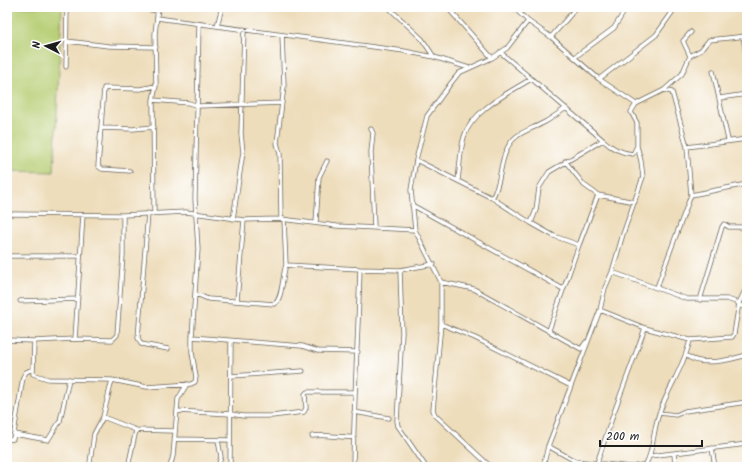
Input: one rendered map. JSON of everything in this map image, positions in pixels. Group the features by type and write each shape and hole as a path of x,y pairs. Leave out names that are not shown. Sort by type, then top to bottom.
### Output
{"street":[{"path":"66,67 67,7"},
{"path":"133,7 158,9 156,86 153,100 154,212"},
{"path":"216,26 222,7"},
{"path":"388,7 422,39 434,57"},
{"path":"447,7 492,58"},
{"path":"513,7 528,21 551,37 575,57 599,79 636,104"},
{"path":"518,11 522,7"},
{"path":"551,37 571,14 575,7"},
{"path":"575,57 614,28 627,7"},
{"path":"599,79 656,36 676,7"},
{"path":"157,18 244,29 434,57 469,68"},
{"path":"491,467 435,415 433,410 441,324 441,282 434,264 429,258 416,230 412,205 412,184 416,160 427,116 459,73 492,58 513,43 528,21"},
{"path":"34,341 33,374 38,377 48,379 112,380 147,387 195,382 196,377 192,352 192,337 198,249 198,220 196,213 199,24"},
{"path":"234,219 243,152 242,106 244,29"},
{"path":"690,56 684,41 691,32"},
{"path":"196,294 208,298 266,304 277,303 280,298 282,276 286,265 282,219 280,154 277,143 284,86 282,35"},
{"path":"441,282 474,289 581,349 587,341 600,310 605,288 612,272 623,234 643,177 637,146 637,123 632,112 636,104 664,90 682,74 690,56 702,50 709,40 745,36 747,61"},
{"path":"66,41 109,46 156,47"},
{"path":"500,52 603,140 622,152 629,154 633,154 637,146"},
{"path":"713,71 728,140"},
{"path":"458,180 464,136 469,126 487,107 531,79"},
{"path":"130,171 102,169 98,166 104,88 140,89 156,86"},
{"path":"657,287 691,195 687,147 674,96 672,92 664,90"},
{"path":"720,98 747,94"},
{"path":"153,100 189,103 198,106 242,106 282,103"},
{"path":"492,198 498,189 504,155 510,141 524,131 544,122 566,108"},
{"path":"102,128 133,129 154,127"},
{"path":"371,129 373,133 371,152 374,227"},
{"path":"687,147 728,140 747,139"},
{"path":"531,223 542,183 549,172 565,161 603,140"},
{"path":"416,160 492,198 554,236 578,245"},
{"path":"316,224 319,177 327,161"},
{"path":"565,161 584,185 598,195 635,202"},
{"path":"691,195 747,184"},
{"path":"549,330 578,245 598,195"},
{"path":"412,205 563,289"},
{"path":"7,214 123,215 154,212 196,213 244,220 282,219 316,224 416,230"},
{"path":"148,213 138,338 142,344 168,349"},
{"path":"75,338 83,214"},
{"path":"7,340 34,341 75,338 112,340 117,335 123,255 123,215"},
{"path":"237,300 244,220"},
{"path":"700,300 722,227 724,224 729,227 747,227"},
{"path":"7,256 80,256"},
{"path":"286,265 400,270 434,264"},
{"path":"354,467 354,392 358,352 360,269"},
{"path":"400,270 402,333 397,421 398,426 426,467"},
{"path":"612,272 687,299 727,299 747,308"},
{"path":"600,310 645,328 690,340 732,337 734,334 739,304 747,286"},
{"path":"20,300 78,299"},
{"path":"441,324 475,338 571,386"},
{"path":"597,464 613,415 645,328"},
{"path":"192,337 302,346 318,351 358,352"},
{"path":"548,446 575,461 597,464 640,466 646,464 650,456 652,437 659,413 687,356 690,340"},
{"path":"230,341 230,467"},
{"path":"542,467 548,446 586,348 587,341"},
{"path":"687,356 693,360 703,362 747,355"},
{"path":"7,440 13,439 23,377 26,372 33,368"},
{"path":"231,376 303,371"},
{"path":"14,434 48,440 60,421 69,379"},
{"path":"90,463 94,434 103,416 112,380"},
{"path":"170,467 173,456 178,399 187,384"},
{"path":"177,411 243,416 272,416 304,412 307,392 354,392"},
{"path":"659,413 676,415 685,411 747,402"},
{"path":"354,412 389,418"},
{"path":"103,416 136,430 174,432"},
{"path":"128,467 136,430"},
{"path":"312,436 331,435 340,438 354,436"},
{"path":"174,439 230,440"},
{"path":"218,440 221,457 218,467"},
{"path":"650,456 747,444"},
{"path":"712,448 715,467"},
{"path":"674,453 675,467"}],"green space":[{"path":"7,7 62,7 54,172 7,171"}]}
